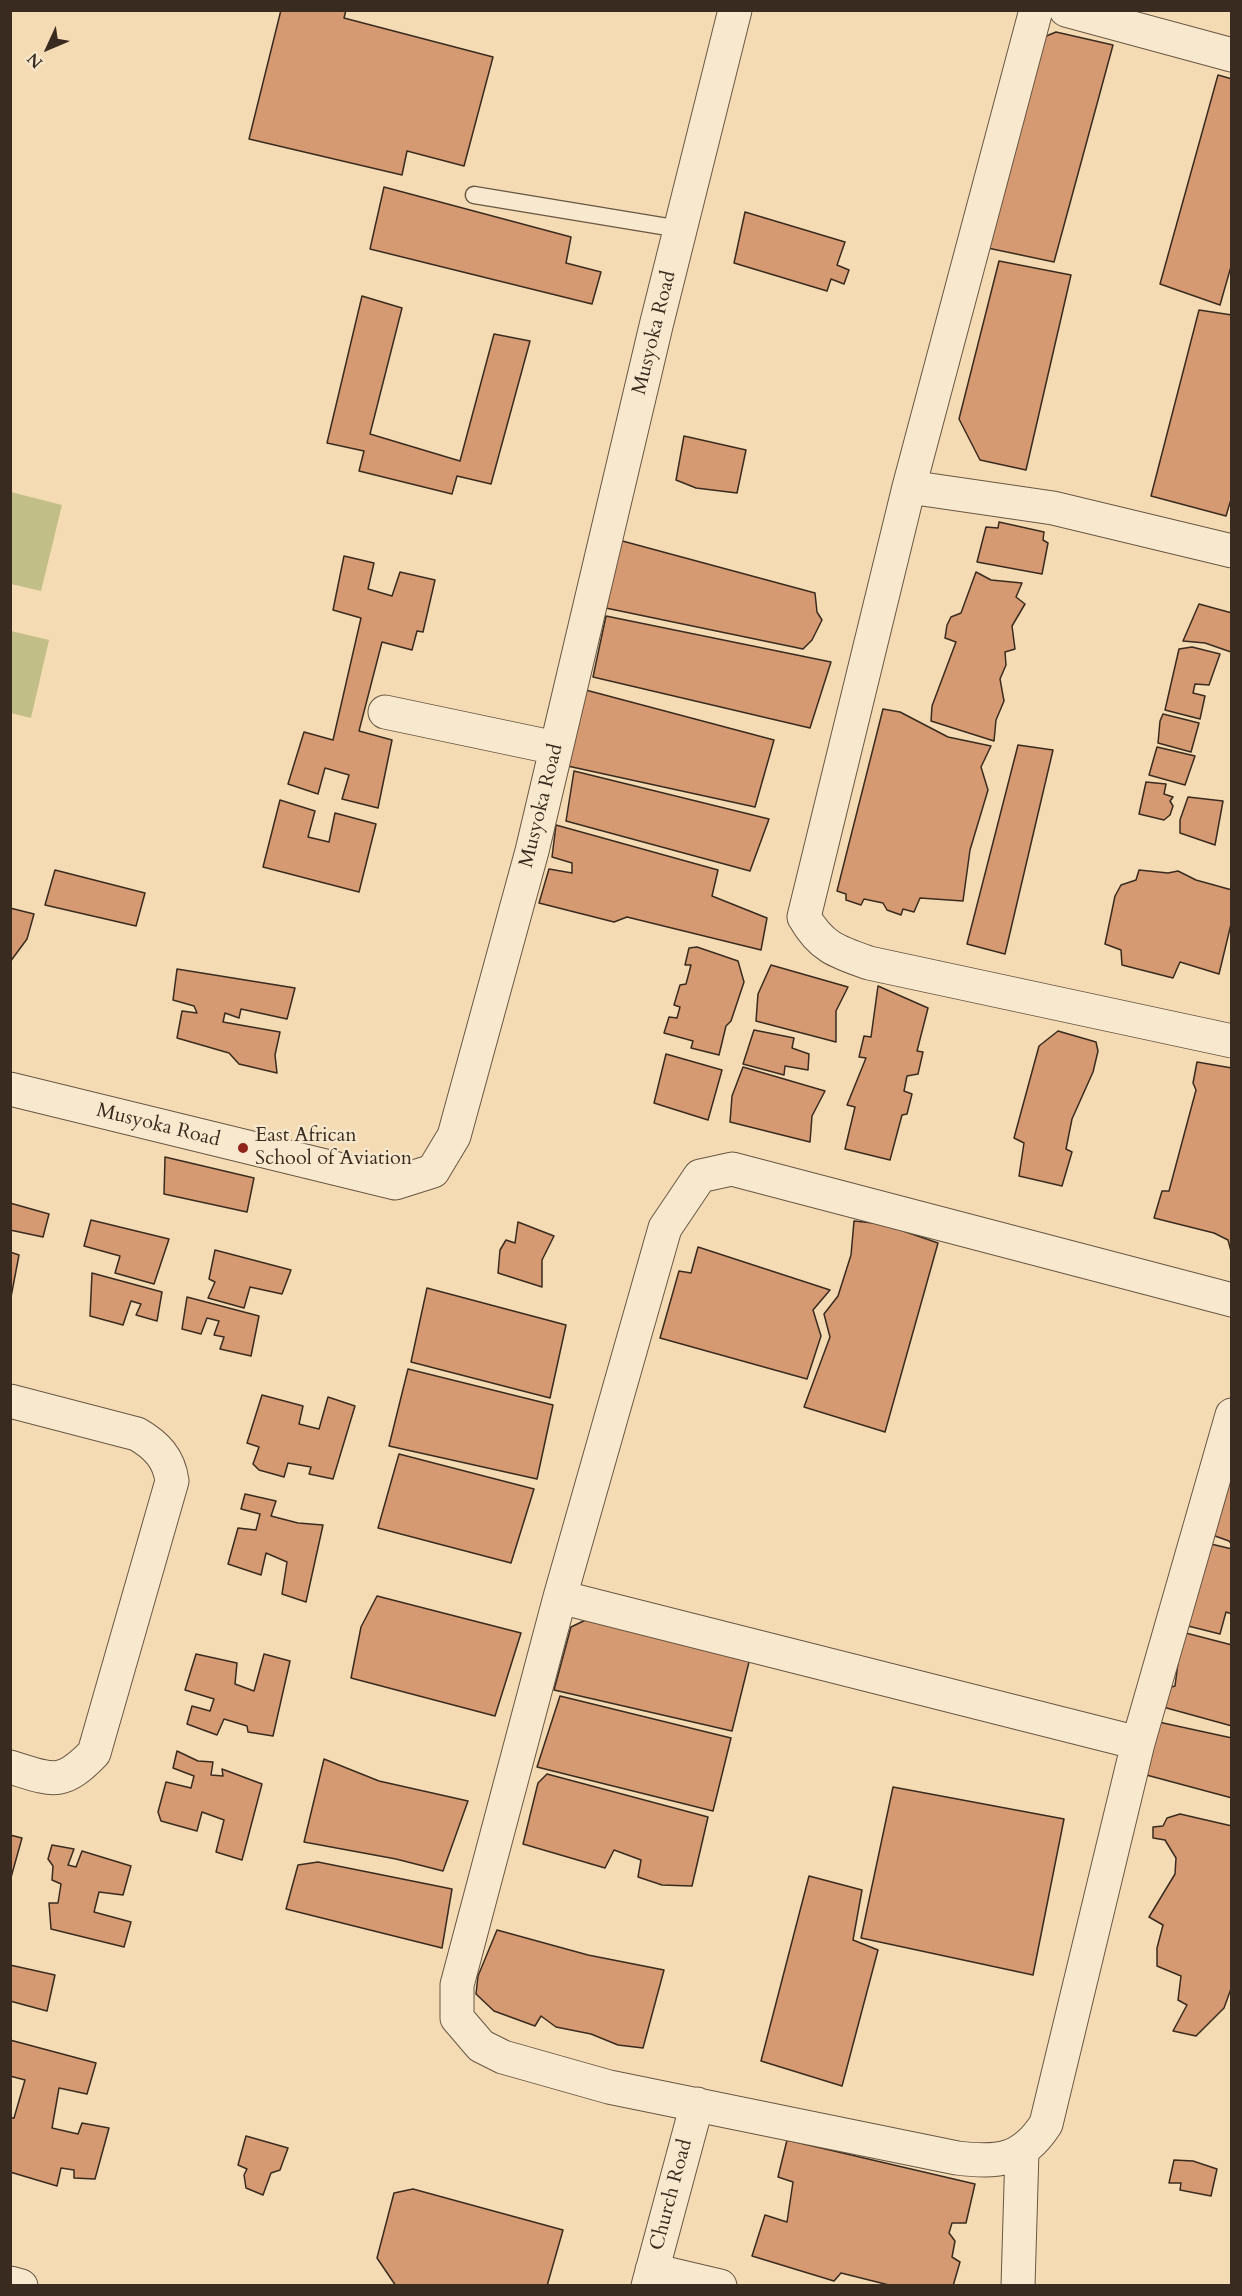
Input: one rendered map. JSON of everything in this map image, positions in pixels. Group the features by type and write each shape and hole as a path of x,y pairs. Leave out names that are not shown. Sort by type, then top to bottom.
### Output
{"street":[{"name":"Musyoka Road","path":"10,1089 395,1183 434,1171 454,1136 532,851 680,229 735,10"},
{"path":"1036,10 909,487 804,917 815,936 835,952 868,963 1232,1041"},
{"path":"1066,10 1232,56"},
{"path":"909,487 1053,508 1232,551"},
{"path":"385,712 556,748"},
{"path":"1232,1300 732,1169 700,1176 665,1228 560,1598 457,1985 457,2018 481,2046 503,2057 609,2087 957,2158 985,2161 1022,2151 1035,2140 1046,2124 1138,1743 1232,1415"},
{"path":"10,1401 137,1434 154,1444 170,1467 172,1481 94,1753 76,1772 52,1780 10,1767"},
{"path":"560,1598 1138,1743"},
{"name":"Church Road","path":"650,2278 697,2104"},
{"path":"1017,2285 1022,2151"},
{"path":"650,2278 720,2286"},
{"path":"10,2283 21,2286"}],"lane":[{"path":"474,195 680,229"}],"shaded area":[{"path":"11,492 62,505 41,591 11,584"},
{"path":"11,631 49,640 31,718 11,713"}],"building":[{"path":"281,10 346,10 344,18 493,57 464,166 407,151 402,175 249,139"},
{"path":"1056,32 1113,45 1054,262 983,247 1039,39"},
{"path":"1218,75 1232,79 1232,263 1220,305 1160,284"},
{"path":"384,187 571,237 566,263 601,272 592,304 370,249"},
{"path":"745,212 845,242 837,265 849,270 844,284 831,279 827,291 734,263"},
{"path":"999,261 1071,275 1026,470 980,460 959,419"},
{"path":"362,296 402,308 370,434 460,461 494,334 530,341 491,484 457,476 452,494 359,471 364,451 327,443"},
{"path":"1199,310 1232,315 1232,496 1226,516 1151,496"},
{"path":"684,436 746,450 737,493 696,488 676,480"},
{"path":"999,522 1044,532 1043,540 1048,543 1042,574 977,562 986,527 998,528"},
{"path":"615,539 815,593 817,612 822,620 812,640 803,649 601,607"},
{"path":"344,556 374,563 368,589 392,596 400,572 435,580 423,632 417,631 412,650 382,642 359,731 392,740 378,808 342,799 349,775 325,768 318,794 288,784 304,732 333,740 361,618 333,610"},
{"path":"976,572 991,580 1022,583 1016,597 1025,604 1012,626 1015,649 1005,652 1006,665 1000,679 1004,701 996,720 994,741 931,721 932,706 956,642 945,638 947,625 951,617 961,613"},
{"path":"1199,604 1232,613 1231,652 1205,643 1183,641"},
{"path":"606,616 831,662 810,728 593,677"},
{"path":"1192,647 1220,654 1209,685 1195,684 1193,693 1205,696 1200,719 1165,710 1179,649"},
{"path":"582,689 774,740 755,807 563,765"},
{"path":"883,709 900,712 948,737 991,746 981,767 988,790 970,850 963,901 920,898 914,912 903,909 901,915 887,910 883,903 864,899 861,905 846,900 846,894 837,891"},
{"path":"1163,714 1199,723 1191,752 1158,743"},
{"path":"1018,745 1053,750 1005,954 967,944"},
{"path":"1157,747 1195,756 1185,785 1149,775"},
{"path":"574,771 769,819 750,871 566,821"},
{"path":"1146,782 1166,784 1164,794 1173,797 1170,801 1173,806 1170,815 1164,820 1139,814"},
{"path":"1188,797 1223,801 1215,845 1180,833 1180,820"},
{"path":"280,800 315,811 308,837 329,842 335,813 376,824 359,892 263,867"},
{"path":"556,825 718,870 712,896 767,918 761,950 627,917 614,922 539,903 549,869 572,873 572,863 552,857"},
{"path":"55,870 145,893 136,926 45,905"},
{"path":"1139,870 1168,873 1178,871 1196,880 1232,890 1232,920 1219,974 1180,962 1173,978 1122,965 1121,950 1105,944 1115,896 1121,885 1136,880"},
{"path":"10,908 34,914 27,939 10,962"},
{"path":"697,947 738,961 744,982 731,1021 726,1026 719,1055 691,1048 693,1041 664,1033 669,1017 677,1018 680,1007 674,1005 680,985 686,984 691,965 685,965 689,948"},
{"path":"771,965 848,987 836,1011 836,1042 756,1021 758,994"},
{"path":"177,969 295,988 287,1019 241,1009 239,1018 225,1013 223,1022 280,1032 275,1055 277,1073 239,1064 229,1053 177,1038 182,1011 197,1013 194,1006 173,1000"},
{"path":"878,986 928,1008 917,1051 923,1052 918,1074 907,1076 904,1091 912,1094 907,1114 902,1115 890,1160 845,1149 855,1107 847,1105 866,1058 859,1057 864,1036 871,1037"},
{"path":"754,1030 794,1038 792,1048 809,1054 808,1070 785,1066 784,1075 743,1064"},
{"path":"1058,1031 1096,1042 1098,1051 1093,1072 1072,1119 1066,1149 1072,1152 1062,1186 1019,1176 1024,1143 1014,1138 1039,1046"},
{"path":"666,1054 722,1070 708,1120 654,1103"},
{"path":"1197,1062 1232,1068 1232,1255 1228,1240 1214,1233 1154,1218 1162,1191 1169,1191 1196,1090 1193,1083"},
{"path":"743,1067 825,1091 812,1116 810,1142 730,1122 732,1096"},
{"path":"165,1157 254,1178 247,1212 164,1194"},
{"path":"10,1203 49,1214 43,1237 10,1230"},
{"path":"91,1220 169,1239 154,1284 115,1273 120,1256 84,1246"},
{"path":"854,1221 883,1224 938,1243 885,1432 804,1407 830,1337 824,1314 838,1296 851,1255"},
{"path":"518,1222 554,1236 542,1260 542,1287 498,1273 500,1250 506,1240 515,1243"},
{"path":"698,1247 830,1290 813,1310 821,1336 807,1379 660,1338 679,1271 691,1273"},
{"path":"215,1250 291,1270 282,1294 250,1287 244,1308 208,1298 215,1282 209,1279"},
{"path":"10,1252 19,1255 11,1297 10,1297"},
{"path":"92,1273 162,1292 157,1321 136,1315 141,1304 131,1301 123,1325 90,1316"},
{"path":"427,1288 566,1325 550,1398 411,1362"},
{"path":"187,1297 259,1316 251,1356 220,1349 224,1337 214,1335 219,1321 207,1318 201,1334 182,1329"},
{"path":"408,1369 553,1405 537,1479 389,1446"},
{"path":"262,1395 303,1406 299,1424 319,1429 328,1397 355,1406 333,1479 309,1474 311,1467 288,1463 284,1477 259,1470 253,1464 259,1447 247,1443"},
{"path":"399,1454 534,1489 511,1563 378,1528"},
{"path":"1232,1457 1232,1545 1229,1541 1204,1532"},
{"path":"245,1494 276,1501 271,1516 298,1523 323,1525 306,1602 282,1594 287,1562 266,1553 261,1575 228,1564 238,1528 256,1530 260,1514 241,1509"},
{"path":"1211,1544 1232,1549 1232,1614 1226,1612 1220,1634 1180,1624"},
{"path":"377,1596 521,1633 495,1716 351,1678 361,1627"},
{"path":"594,1616 750,1658 732,1731 554,1690 571,1627"},
{"path":"1182,1632 1232,1645 1232,1726 1163,1707 1163,1689 1175,1686"},
{"path":"196,1654 237,1663 235,1684 254,1691 264,1654 290,1661 273,1736 248,1732 247,1726 224,1719 217,1735 187,1724 192,1706 210,1711 214,1699 185,1690"},
{"path":"560,1696 731,1738 713,1811 537,1767"},
{"path":"1154,1721 1232,1738 1232,1798 1139,1773"},
{"path":"177,1751 198,1761 213,1762 211,1775 223,1776 222,1769 262,1784 242,1860 216,1852 224,1820 202,1812 197,1831 161,1821 158,1812 166,1782 191,1788 194,1776 173,1768"},
{"path":"324,1759 379,1781 468,1801 443,1871 396,1859 304,1842"},
{"path":"547,1774 708,1817 692,1886 662,1885 638,1877 641,1860 614,1850 605,1868 523,1844 538,1783"},
{"path":"893,1787 1064,1819 1033,1975 861,1938"},
{"path":"1180,1814 1232,1826 1232,1986 1224,2008 1196,2036 1173,2031 1187,2005 1178,2000 1181,1976 1157,1966 1157,1948 1163,1925 1149,1917 1175,1874 1176,1858 1165,1840 1153,1838 1153,1827 1163,1826 1167,1818"},
{"path":"10,1835 22,1838 10,1881"},
{"path":"52,1845 74,1849 68,1865 76,1867 82,1851 131,1866 123,1895 99,1892 94,1912 131,1922 124,1947 51,1929 49,1903 58,1903 61,1884 52,1880 53,1866 48,1859"},
{"path":"318,1862 452,1889 442,1948 286,1909 298,1865"},
{"path":"809,1876 862,1890 853,1940 878,1950 842,2086 761,2061"},
{"path":"497,1930 588,1955 664,1970 643,2048 618,2045 591,2034 556,2027 541,2016 535,2026 494,2011 476,1994 478,1976"},
{"path":"10,1965 55,1975 47,2011 10,2001"},
{"path":"10,2040 96,2063 87,2094 59,2088 52,2128 78,2134 82,2123 109,2128 95,2179 74,2178 74,2170 61,2168 57,2186 10,2172 10,2118 14,2118 25,2080 10,2076"},
{"path":"246,2136 288,2148 280,2170 271,2173 263,2195 246,2188 244,2175 247,2169 238,2165"},
{"path":"787,2140 975,2184 966,2223 952,2223 949,2233 955,2241 952,2257 960,2262 953,2286 893,2286 841,2273 834,2281 752,2256 765,2215 787,2222 793,2182 778,2177"},
{"path":"1174,2160 1193,2161 1217,2169 1211,2196 1180,2190 1181,2183 1169,2183"},
{"path":"413,2189 563,2230 547,2286 396,2286 377,2258 394,2193"}],"place":[{"name":"East African School of Aviation","path":"243,1148"}]}
